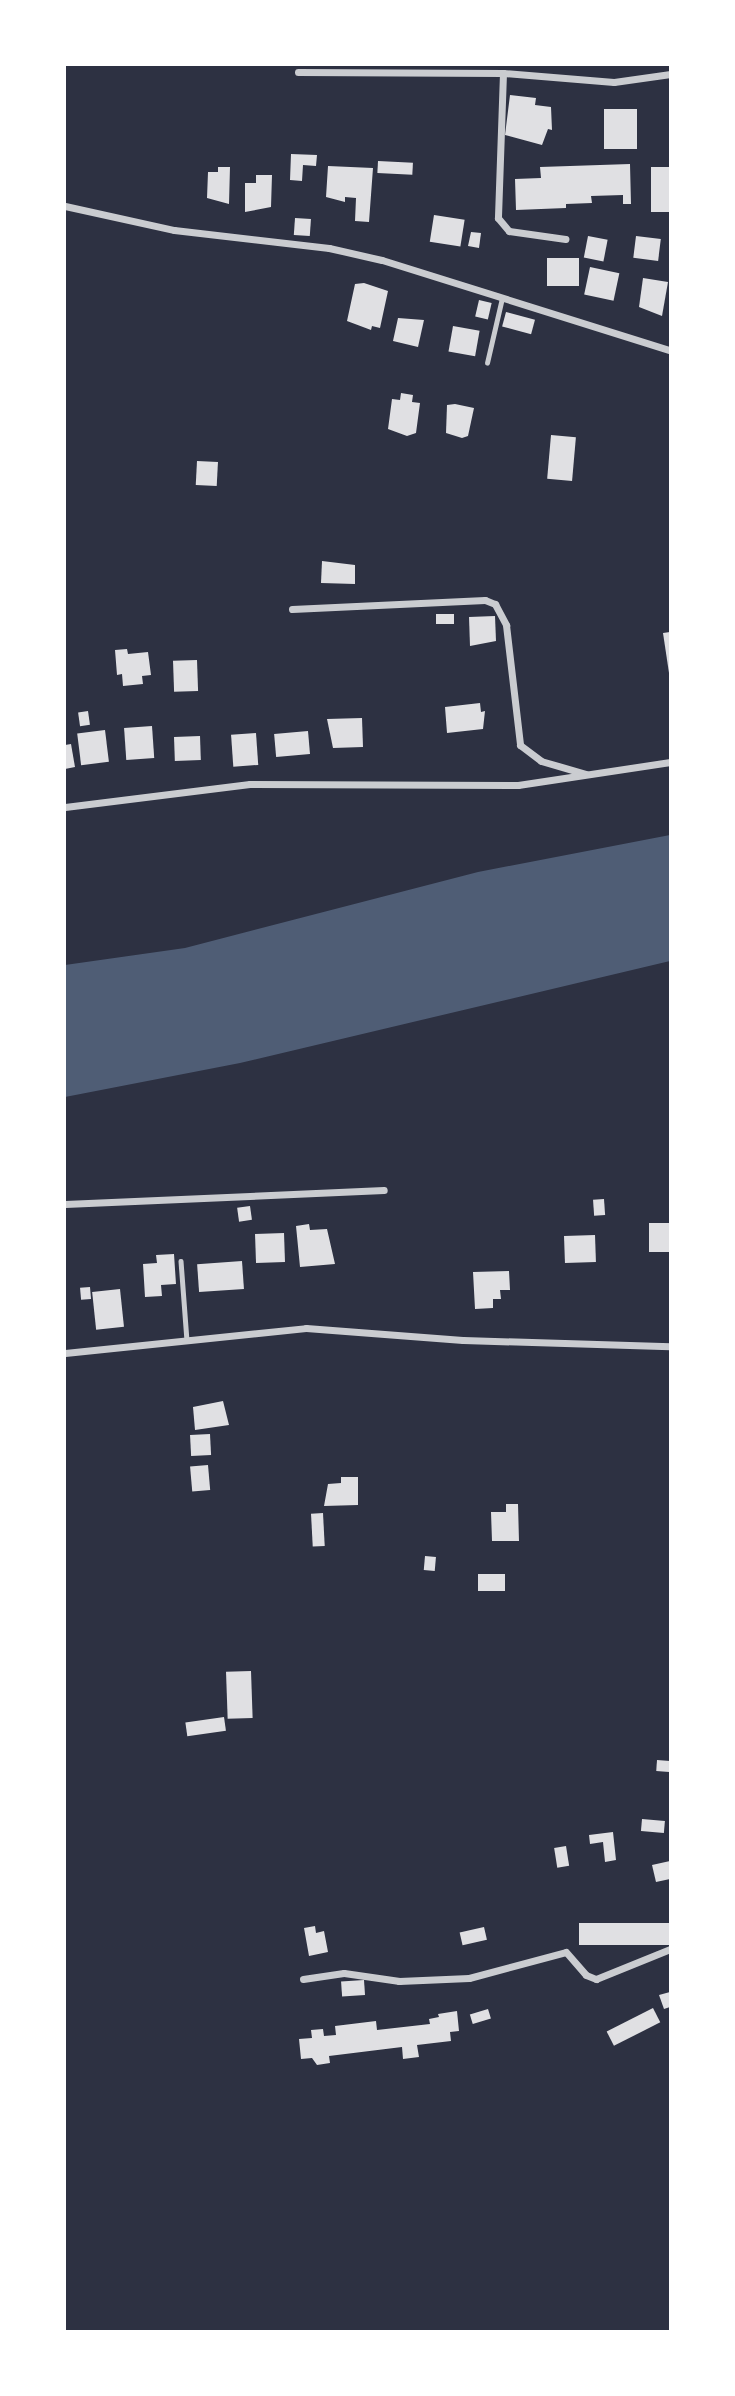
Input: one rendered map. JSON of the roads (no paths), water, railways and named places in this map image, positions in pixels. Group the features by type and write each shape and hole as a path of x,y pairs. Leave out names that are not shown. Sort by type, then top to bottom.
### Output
{"street":[{"path":"298,72 503,73 614,82 670,74"},
{"path":"503,73 498,218 509,230 565,239"},
{"path":"65,206 221,237 329,248 670,350"},
{"path":"292,608 485,600 495,604 506,625 520,745 541,761 589,775"},
{"path":"65,807 238,784 462,787 589,775 670,762"},
{"path":"65,1203 384,1190"},
{"path":"65,1353 306,1328 463,1340 670,1346"},
{"path":"303,1979 344,1973 400,1981 470,1978 557,1952 573,1955 586,1975 596,1979 670,1949"}],"lane":[{"path":"487,363 502,298"},
{"path":"181,1261 187,1341"}],"water":[{"path":"670,835 670,961 240,1063 65,1097 65,965 185,948 478,872"}]}
